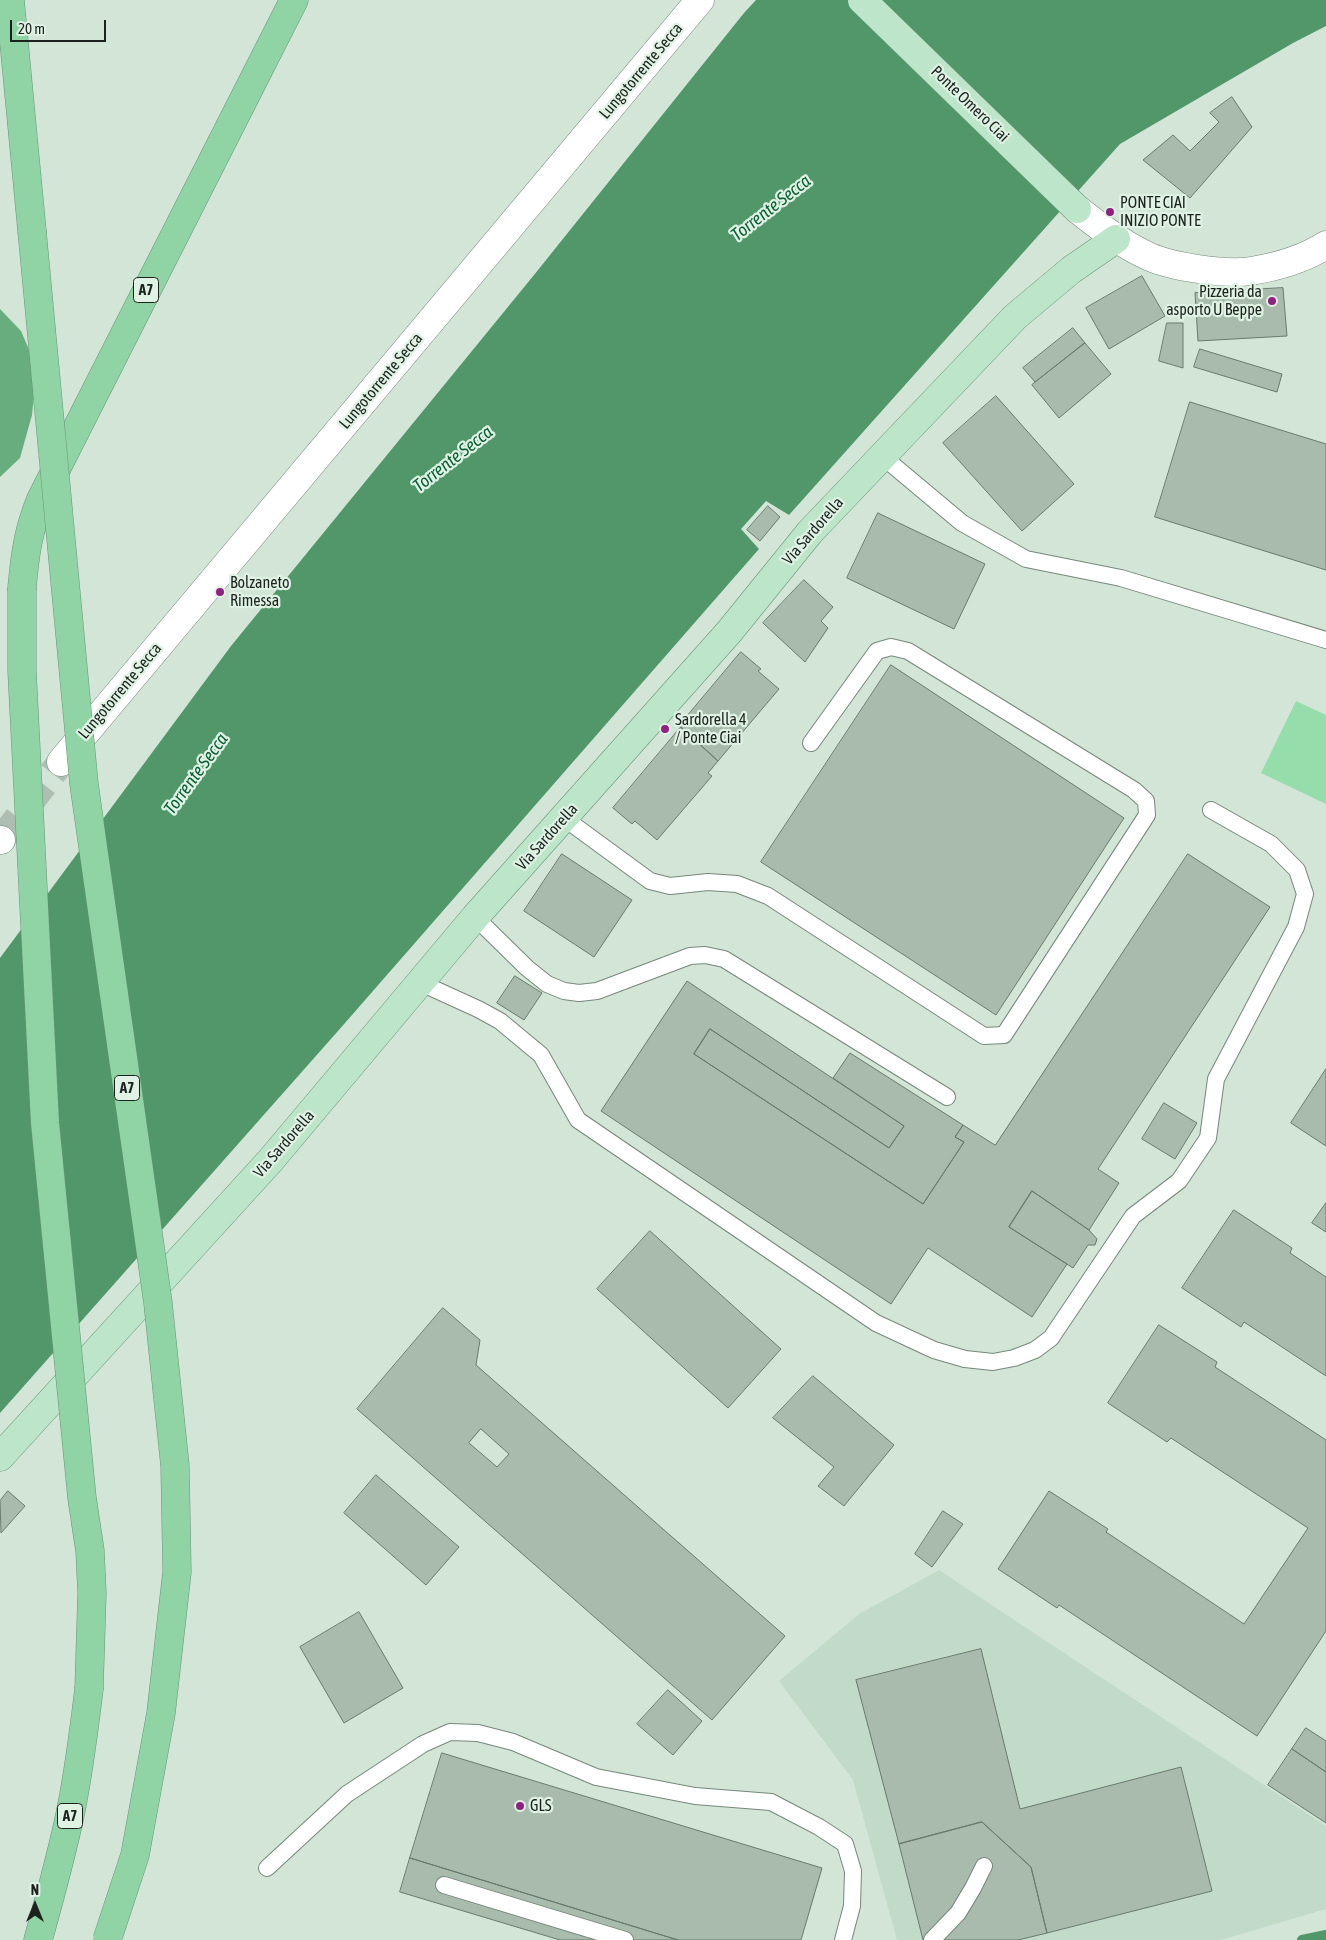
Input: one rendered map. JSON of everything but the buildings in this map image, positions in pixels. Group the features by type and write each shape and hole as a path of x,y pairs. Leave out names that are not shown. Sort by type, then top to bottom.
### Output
{"highway":[{"name":"A7","path":"10,0 84,784 158,1303 175,1466 176,1572 161,1713 135,1855 107,1940"},
{"name":"A7","path":"38,1940 69,1820 81,1756 89,1689 92,1593 90,1551 82,1498 45,1123 22,671 22,588 25,556 30,525 41,499 294,0"}],"main road":[{"name":"Lungotorrente Secca","path":"61,762 700,0"},
{"name":"Ponte Omero Ciai","path":"862,0 1077,209 1116,239"},
{"path":"1116,239 1151,257 1176,265 1214,271 1249,272 1284,263 1326,245"},
{"name":"Via Sardorella","path":"0,1457 270,1161 475,917 729,632 810,532 1015,318 1071,270 1116,239"}],"lane":[{"path":"882,456 962,523 1026,559 1121,578 1326,640"},
{"path":"564,818 650,881 670,886 708,882 738,884 768,896 984,1036 1004,1035 1147,815 1146,801 1134,790 908,650 891,647 877,651 811,743"},
{"path":"421,982 500,1021 540,1055 578,1120 876,1323 934,1350 965,1359 993,1362 1014,1358 1035,1350 1051,1338 1133,1216 1179,1181 1208,1138 1216,1079 1296,927 1305,894 1297,870 1270,844 1211,810"},
{"path":"475,917 527,968 547,984 580,993 597,990 690,956 705,955 724,958 946,1096"},
{"path":"267,1868 347,1794 423,1744 450,1732 478,1733 514,1742 596,1777 695,1796 771,1802 820,1827 845,1844 853,1871 852,1906 843,1940"},
{"path":"932,1940 958,1914 984,1866"},
{"path":"444,1885 625,1940"}],"shaded area":[{"path":"0,309 21,331 30,352 34,395 32,415 20,458 0,477"},
{"path":"1296,701 1326,715 1326,804 1261,773"},
{"path":"939,1570 1326,1826 1326,1909 1221,1940 897,1940 853,1780 779,1681 859,1614"}],"water":[{"name":"Torrente Secca","path":"756,0 1326,0 1326,26 1293,43 1120,144 789,515 766,501 741,529 759,549 338,1031 0,1413 0,958 231,646"}],"waterway":[{"path":"1302,1940 1326,1935"}],"tunnel":[{"path":"1,840 61,762"}],"place":[{"name":"PONTE CIAI INIZIO PONTE","path":"1110,212"},
{"name":"Pizzeria da asporto U Beppe","path":"1272,301"},
{"name":"Bolzaneto Rimessa","path":"220,592"},
{"name":"Sardorella 4 / Ponte Ciai","path":"665,729"},
{"name":"GLS","path":"520,1806"}]}
